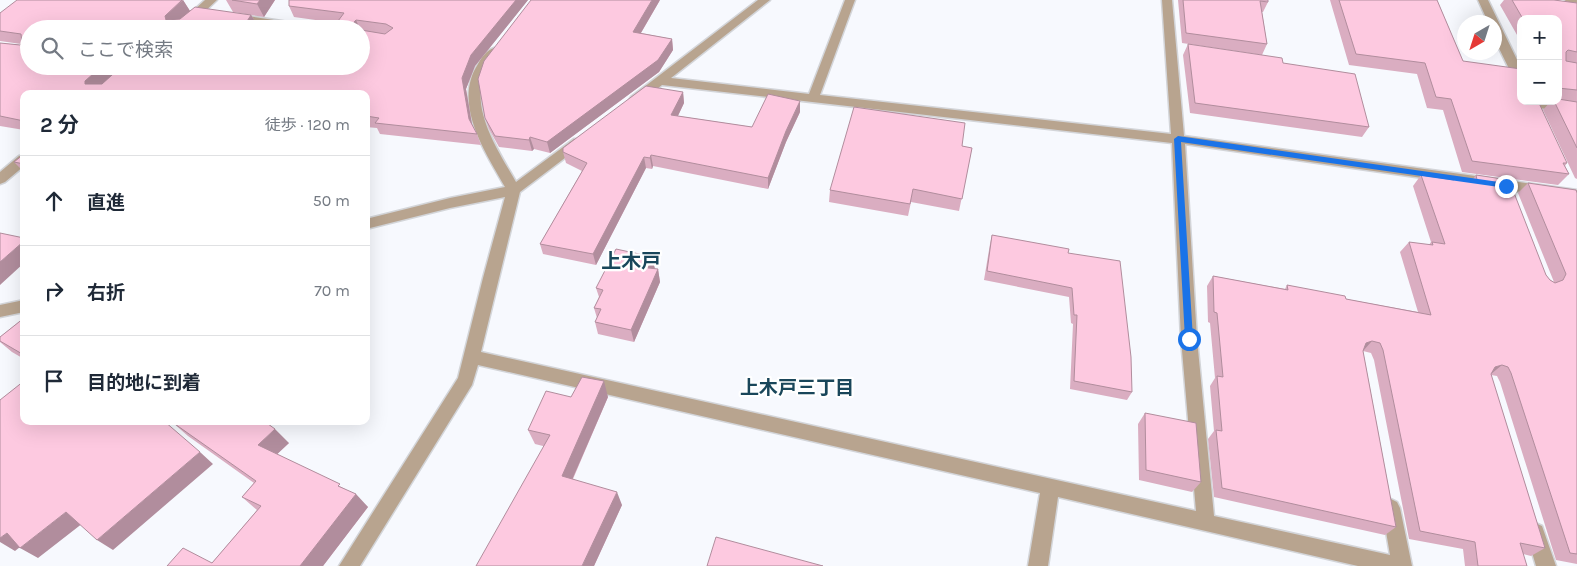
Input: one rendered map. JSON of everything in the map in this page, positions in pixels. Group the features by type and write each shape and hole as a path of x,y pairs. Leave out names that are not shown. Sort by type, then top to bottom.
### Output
{"street":[{"path":"190,20 212,0"},
{"path":"622,109 765,0"},
{"path":"814,98 850,0"},
{"path":"1167,0 1175,48 1189,339 1206,523"},
{"path":"1483,0 1490,15"},
{"path":"1570,0 1577,1"},
{"path":"199,12 256,20"},
{"path":"1502,38 1516,62"},
{"path":"349,566 466,380 490,278 514,190 481,130 474,90 480,70 499,45"},
{"path":"661,81 1178,139 1576,195"},
{"path":"1532,105 1539,120"},
{"path":"1551,105 1577,109"},
{"path":"370,223 450,203 514,190 592,132"},
{"path":"0,179 20,162"},
{"path":"1566,178 1576,195"},
{"path":"1506,186 1513,204"},
{"path":"0,311 20,307"},
{"path":"472,357 1400,566 1388,487"},
{"path":"1038,566 1050,488"},
{"path":"1532,520 1546,566"}],"building":[{"path":"17,0 182,0 165,16 166,20 20,20 20,34 0,31 0,13"},
{"path":"232,0 260,0 257,4"},
{"path":"289,0 516,0 471,55 462,78 469,119 477,134 375,123 379,118 370,117 370,90 20,90 20,120 0,116 0,43 20,45 20,75 92,75 85,81 85,84 102,84 112,75 370,75 370,32 385,34 393,28 386,24 370,22 370,20 339,20 344,13 289,6"},
{"path":"531,0 652,0 633,32 672,39 658,60 547,142 530,137 529,140 495,136 485,118 478,79 484,61"},
{"path":"1183,0 1268,0 1268,2 1260,1 1267,44 1186,33"},
{"path":"1339,0 1437,0 1457,47 1457,60 1517,68 1517,105 1540,105 1567,163 1563,163 1569,174 1472,161 1451,99 1436,97 1425,63 1356,54"},
{"path":"1512,0 1554,0 1577,3 1577,52 1568,50 1566,52 1566,61 1577,63 1577,90 1562,88 1562,15 1521,15"},
{"path":"195,7 251,15 248,20 166,20 180,19"},
{"path":"1188,44 1282,58 1283,63 1355,74 1369,127 1195,103"},
{"path":"646,86 683,92 671,115 752,127 768,94 800,101 768,178 651,155 650,158 644,157 593,254 540,244 587,163 563,152 563,148"},
{"path":"1562,100 1577,102 1577,148 1556,105 1562,105"},
{"path":"854,107 965,123 962,146 972,148 962,199 913,189 910,204 830,190"},
{"path":"20,157 20,163 14,162"},
{"path":"1421,175 1454,180 1453,176 1477,180 1476,175 1509,180 1546,275 1555,283 1563,280 1566,274 1528,183 1576,190 1577,554 1570,553 1511,373 1508,367 1502,365 1495,367 1491,374 1545,548 1520,543 1527,566 1478,566 1475,542 1420,531 1380,343 1372,341 1366,343 1363,351 1396,527 1222,488 1216,430 1222,431 1217,376 1223,377 1217,313 1214,312 1213,276 1288,290 1287,285 1345,296 1346,299 1431,315 1409,242 1433,245 1432,242 1445,244"},
{"path":"0,233 20,237 20,244 0,262"},
{"path":"992,235 1069,249 1068,253 1120,261 1131,357 1132,392 1074,381 1077,315 1074,315 1072,288 987,271"},
{"path":"616,249 653,257 648,268 658,269 631,330 595,322 601,309 594,308 603,290 596,288"},
{"path":"20,321 20,353 0,341 0,337"},
{"path":"582,377 604,381 562,476 617,492 582,566 476,566 550,435 528,430 546,391 571,397"},
{"path":"20,384 20,425 169,425 200,452 97,540 66,512 20,548 7,533 0,538 0,400"},
{"path":"1145,413 1196,423 1201,482 1146,470"},
{"path":"176,425 270,425 275,429 258,445 340,484 338,486 356,494 300,566 167,566 183,548 212,563 261,506 242,497 256,481"},
{"path":"716,537 823,566 707,566"}],"district":[{"name":"上木戸","path":"631,261"},
{"name":"上木戸三丁目","path":"797,388"}],"route":[{"path":"1189,339 1178,139 1506,186"}]}
